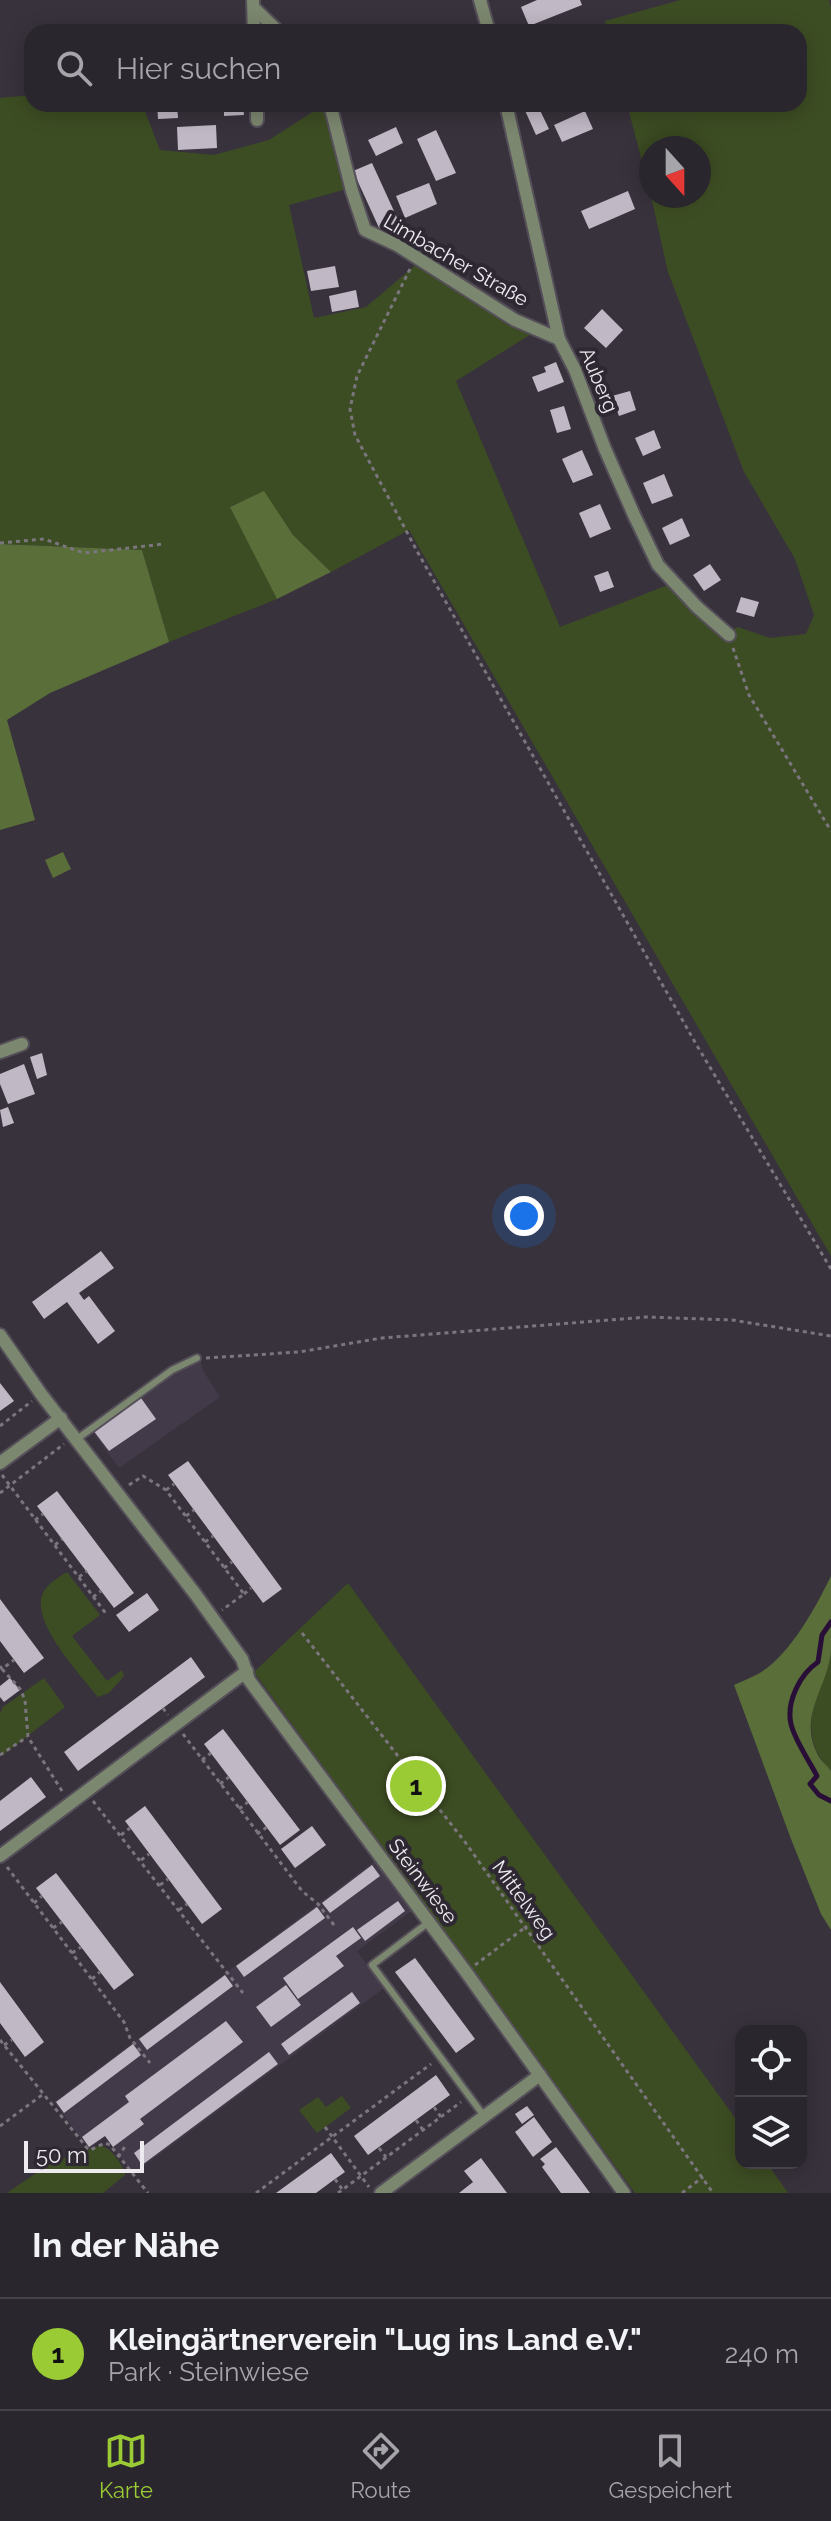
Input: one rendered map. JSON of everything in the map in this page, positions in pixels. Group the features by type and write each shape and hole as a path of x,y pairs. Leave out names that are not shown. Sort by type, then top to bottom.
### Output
{"street":[{"path":"480,0 487,24"},
{"path":"254,4 272,24"},
{"path":"257,112 257,120"},
{"name":"Limbacher Straße","path":"332,112 365,230 416,257 515,320 559,339"},
{"name":"Auberg","path":"508,112 559,339 575,370 605,449 658,565 697,607 729,635"},
{"path":"0,1052 22,1044"},
{"name":"Steinwiese","path":"2,1339 61,1418 72,1440 119,1492 212,1617 242,1659 249,1680 466,1972 624,2193"},
{"path":"0,1463 61,1418"},
{"path":"0,1857 247,1671"},
{"path":"381,2193 540,2075"}],"lane":[{"path":"72,1440 172,1370 197,1358"},
{"path":"429,1922 372,1965 484,2116"}],"path":[{"path":"416,257 357,376 350,409 355,435 417,551 696,1044 831,1269"},
{"path":"0,543 44,539 84,553 164,544"},
{"path":"729,635 749,695 831,831"},
{"path":"197,1358 299,1352 382,1338 647,1317 732,1320 831,1336"},
{"path":"0,1426 41,1394"},
{"path":"0,1493 72,1440"},
{"path":"0,1472 107,1615"},
{"path":"119,1492 143,1476 166,1490 244,1594"},
{"path":"166,1490 174,1484"},
{"path":"186,1516 194,1510"},
{"path":"35,1520 43,1514"},
{"path":"205,1542 213,1536"},
{"path":"55,1545 62,1539"},
{"path":"224,1568 232,1562"},
{"path":"79,1577 87,1571"},
{"path":"212,1617 251,1588"},
{"path":"93,1597 101,1591"},
{"name":"Mittelweg","path":"302,1633 403,1760 527,1926 713,2193"},
{"path":"14,1660 1,1668 21,1690 28,1737 56,1780"},
{"path":"176,1725 302,1891 318,1904 334,1925"},
{"path":"0,1755 28,1737"},
{"path":"202,1760 211,1753"},
{"path":"220,1784 229,1777"},
{"path":"86,1792 243,1993"},
{"path":"239,1809 248,1802"},
{"path":"257,1834 267,1827"},
{"path":"121,1835 130,1828"},
{"path":"141,1860 149,1854"},
{"path":"0,1857 124,2022 130,2038 150,2063"},
{"path":"160,1885 168,1879"},
{"path":"34,1903 42,1896"},
{"path":"179,1910 187,1904"},
{"path":"53,1928 62,1922"},
{"path":"466,1972 527,1926"},
{"path":"72,1953 81,1947"},
{"path":"92,1979 100,1972"},
{"path":"0,2040 87,2148 90,2150 105,2143 148,2193"},
{"path":"4,2045 12,2040"},
{"path":"256,2193 440,2057"},
{"path":"0,2126 42,2094"},
{"path":"335,2179 341,2191 469,2096"},
{"path":"434,2107 441,2117"},
{"path":"67,2124 73,2120"},
{"path":"416,2120 423,2130"},
{"path":"430,2125 433,2130"},
{"path":"325,2127 374,2193"},
{"path":"405,2144 408,2149"},
{"path":"118,2157 126,2145"},
{"path":"379,2148 386,2157"},
{"path":"682,2193 703,2177"}],"shaded area":[{"path":"200,1360 220,1397 119,1468 91,1430 182,1368"},
{"path":"376,1860 413,1910 357,1951 384,1988 133,2174 105,2137 89,2149 54,2102"}],"green space":[{"path":"680,0 829,0 831,1256 409,530 331,572 293,535 264,492 231,506 277,599 169,642 142,550 0,544 0,98 24,96 24,112 145,112 160,150 214,155 269,140 313,112 327,112 347,189 289,205 314,318 366,307 418,263 533,333 456,381 560,627 668,585 720,634 738,627 770,638 806,634 814,615 795,559 744,472 668,272 654,208 711,208 711,136 639,136 639,150 629,112 807,112 807,24 606,24 605,21"},
{"path":"264,491 293,535 331,572 277,599 230,507"},
{"path":"0,544 142,550 169,642 50,693 7,720 35,820 0,830"},
{"path":"63,852 71,869 53,878 45,860"},
{"path":"67,1572 100,1615 72,1636 107,1681 122,1670 124,1676 109,1693 98,1697 61,1651 42,1611 41,1599 45,1590"},
{"path":"831,1576 831,1650 811,1728 819,1757 831,1771 831,1930 821,1914 791,1839 734,1685 758,1674 791,1644"},
{"path":"348,1583 735,2118 735,2169 771,2169 788,2193 635,2193 254,1672"},
{"path":"831,1651 831,1771 819,1756 811,1729 814,1703"},
{"path":"44,1678 65,1707 3,1755 0,1751 0,1713 3,1707"},
{"path":"342,2096 351,2108 317,2133 299,2110 318,2097 326,2107"},
{"path":"101,2145 116,2157 125,2175 103,2193 7,2193 51,2163"}],"building":[{"path":"537,0 580,0 582,5 534,24 528,24 521,7"},
{"path":"158,112 178,112 178,118 158,119"},
{"path":"224,112 244,112 244,115 224,116"},
{"path":"526,112 541,112 549,129 536,135"},
{"path":"585,112 593,129 562,142 554,125"},
{"path":"216,125 217,148 178,150 177,127"},
{"path":"396,127 403,143 376,156 368,140"},
{"path":"436,130 456,173 436,181 417,139"},
{"path":"372,163 399,222 380,230 353,171"},
{"path":"429,183 437,204 405,218 396,196"},
{"path":"628,191 635,209 589,229 581,211"},
{"path":"335,266 339,287 311,291 307,271"},
{"path":"356,290 359,307 332,312 329,296"},
{"path":"602,309 623,330 606,348 584,328"},
{"path":"556,362 564,382 538,392 532,377 546,372 544,367"},
{"path":"630,391 636,410 619,416 612,396"},
{"path":"564,406 571,429 557,433 550,410"},
{"path":"654,430 661,448 643,456 635,438"},
{"path":"582,450 593,475 573,483 562,459"},
{"path":"664,474 673,496 652,504 643,483"},
{"path":"600,504 611,529 590,538 579,513"},
{"path":"682,518 690,536 670,545 662,528"},
{"path":"710,564 721,580 704,591 693,575"},
{"path":"608,571 614,587 600,592 594,576"},
{"path":"741,597 759,602 754,617 736,612"},
{"path":"42,1053 47,1075 37,1079 30,1057"},
{"path":"24,1064 35,1094 8,1104 0,1084 0,1074"},
{"path":"8,1107 14,1123 3,1127 0,1110"},
{"path":"101,1251 114,1268 79,1293 84,1300 89,1296 115,1331 98,1344 67,1302 44,1319 32,1302"},
{"path":"0,1383 14,1401 0,1411"},
{"path":"141,1398 156,1419 109,1451 93,1430"},
{"path":"188,1461 282,1589 263,1603 168,1475"},
{"path":"57,1491 134,1593 114,1608 37,1506"},
{"path":"147,1593 159,1610 129,1632 116,1615"},
{"path":"0,1599 44,1658 24,1673 0,1641"},
{"path":"191,1657 205,1677 78,1771 64,1752"},
{"path":"10,1678 20,1690 4,1702 0,1697 0,1686"},
{"path":"223,1729 300,1830 280,1845 204,1744"},
{"path":"31,1777 46,1797 0,1831 0,1801"},
{"path":"145,1806 222,1909 202,1924 125,1821"},
{"path":"312,1826 326,1845 295,1868 281,1849"},
{"path":"372,1865 380,1876 330,1913 322,1903"},
{"path":"56,1873 134,1975 114,1990 36,1888"},
{"path":"398,1901 405,1911 365,1941 357,1930"},
{"path":"317,1907 325,1918 244,1977 236,1966"},
{"path":"353,1927 361,1938 336,1956 344,1966 298,1999 283,1978"},
{"path":"415,1958 475,2039 456,2053 395,1972"},
{"path":"225,1975 233,1986 147,2050 139,2039"},
{"path":"0,1982 44,2042 25,2057 0,2023"},
{"path":"286,1985 301,2005 271,2027 256,2007"},
{"path":"352,1992 360,2003 289,2055 281,2044"},
{"path":"226,2021 243,2042 140,2119 144,2124 113,2147 105,2136 89,2147 82,2137 129,2102 125,2096"},
{"path":"133,2044 141,2055 64,2113 56,2102"},
{"path":"269,2052 278,2064 142,2165 134,2153"},
{"path":"436,2075 450,2095 368,2155 354,2136"},
{"path":"527,2106 534,2115 522,2124 515,2114"},
{"path":"534,2117 552,2142 533,2157 515,2132"},
{"path":"556,2147 590,2193 561,2193 542,2167 545,2164 540,2159"},
{"path":"331,2153 345,2172 316,2193 276,2193"},
{"path":"481,2158 507,2193 459,2193 473,2182 464,2171"}],"waterway":[{"path":"831,1622 822,1635 818,1662 805,1674 796,1689 790,1716 796,1737 817,1776 810,1784 819,1795 831,1801"}],"place":[{"name":"Kleingärtnerverein \"Lug ins Land e.V.\"","path":"416,1786"}]}
